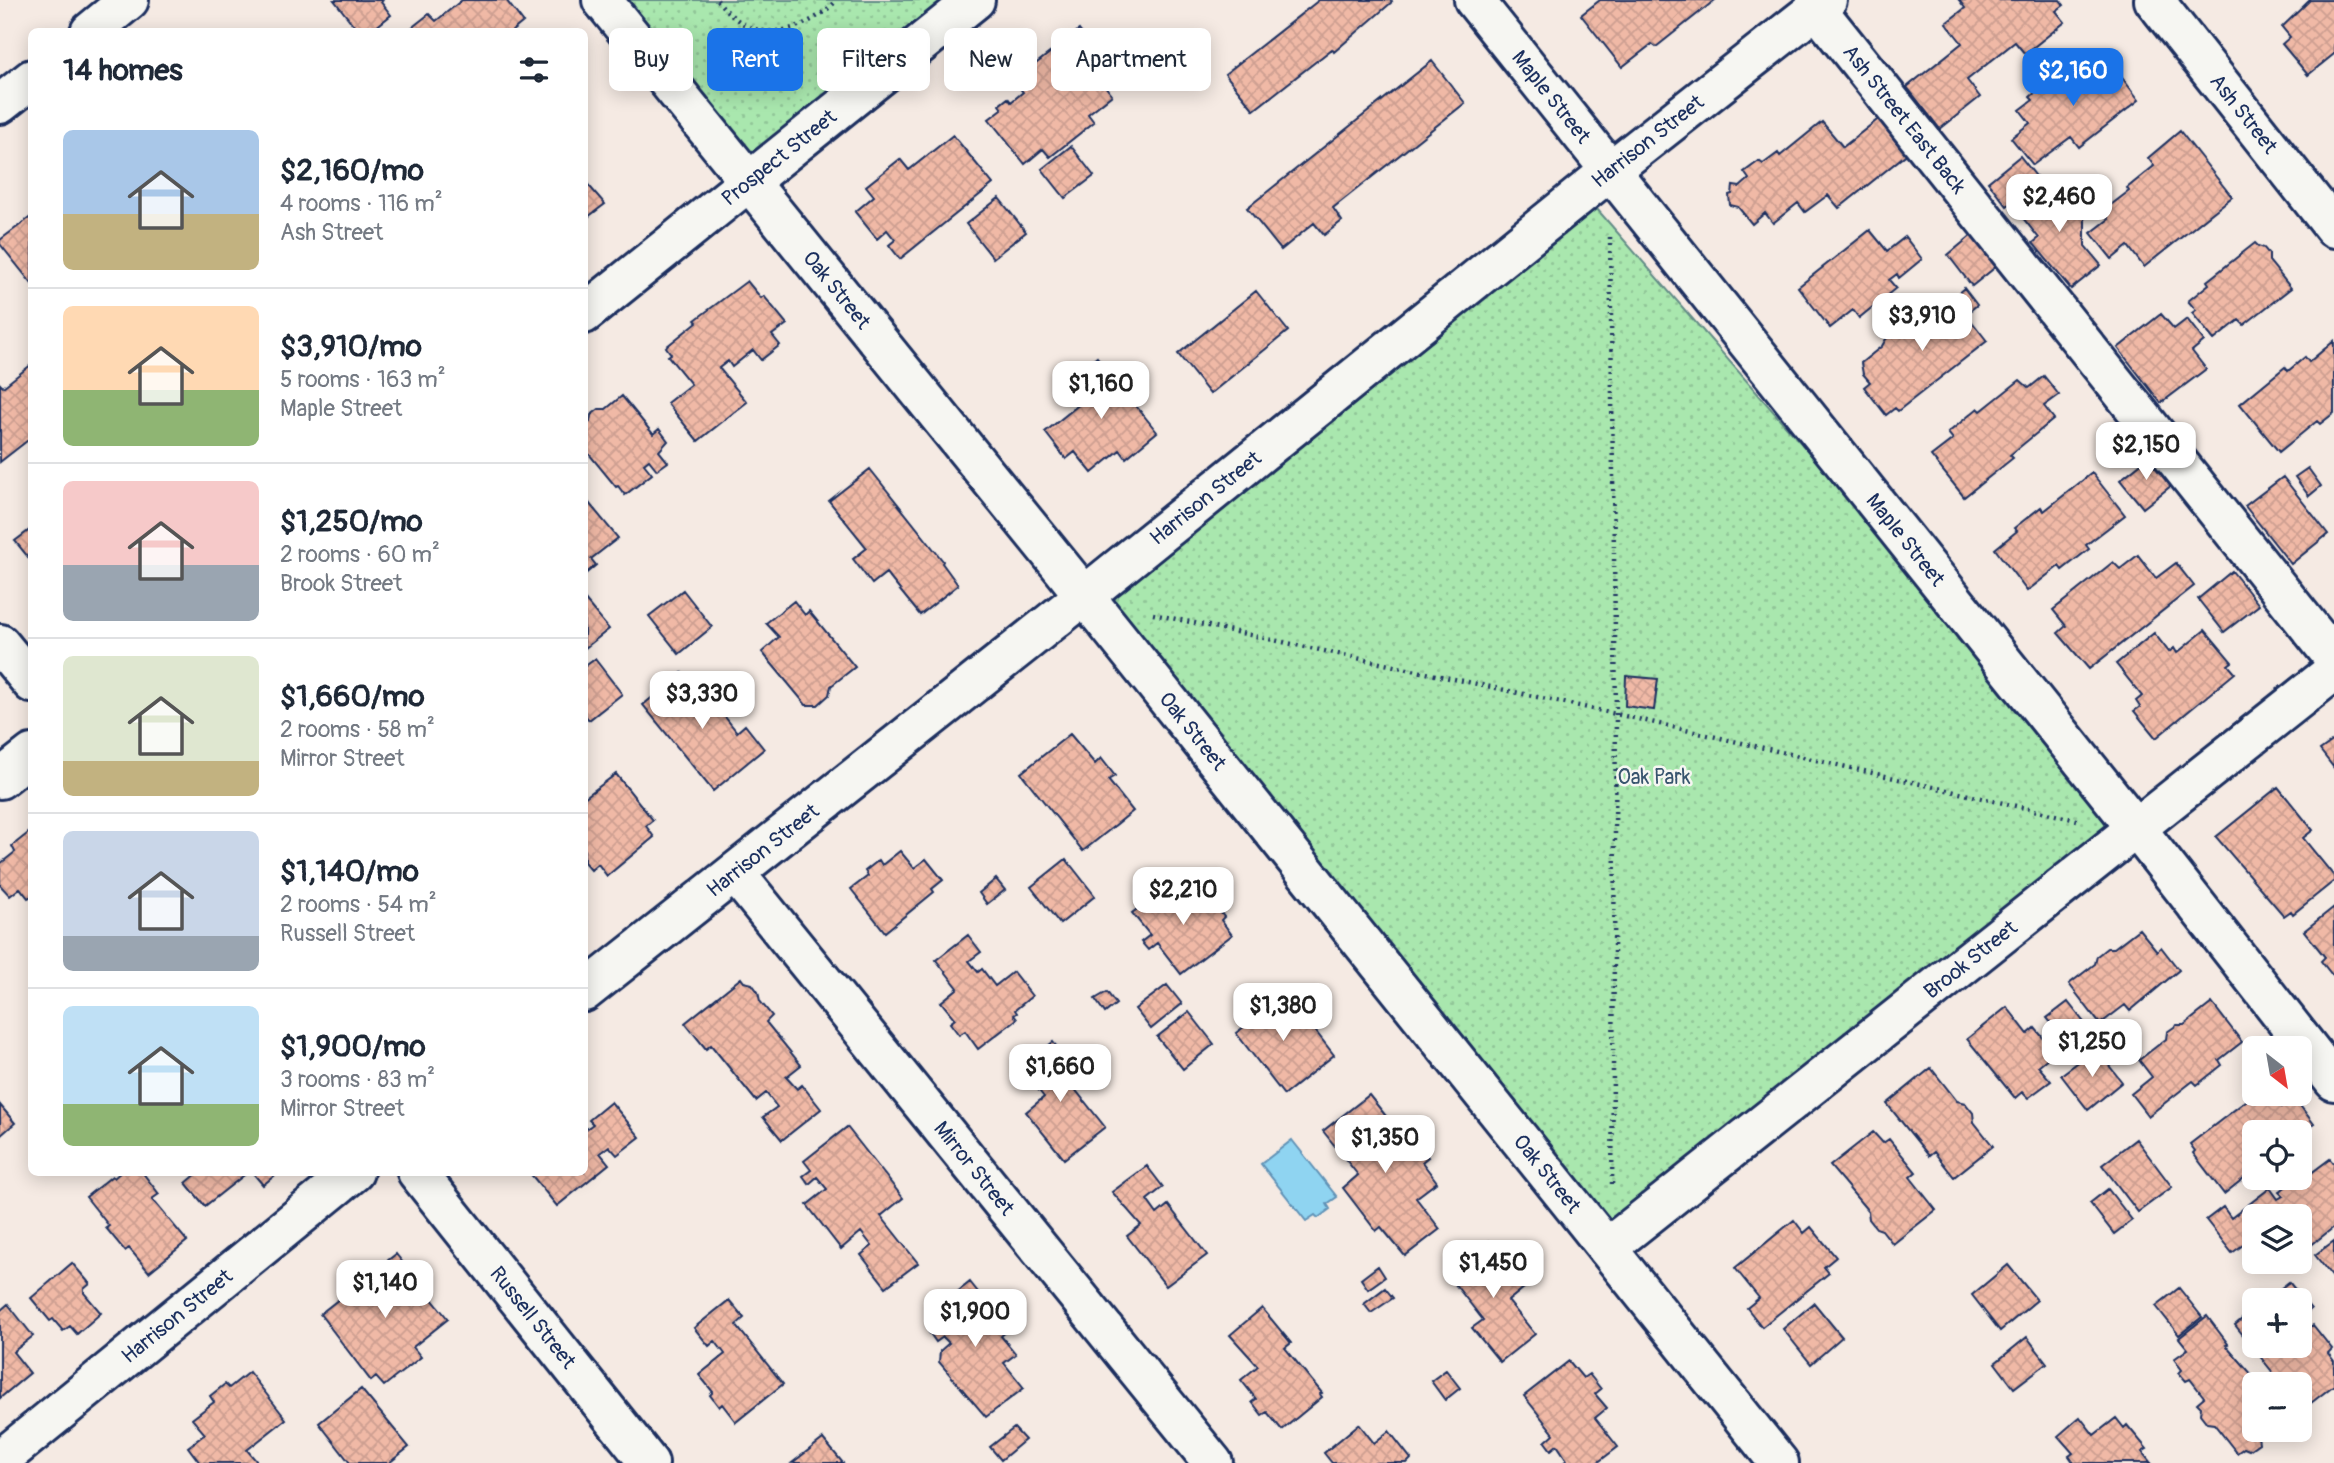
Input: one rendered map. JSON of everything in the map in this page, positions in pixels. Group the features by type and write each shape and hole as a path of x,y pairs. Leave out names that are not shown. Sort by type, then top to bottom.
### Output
{"street":[{"path":"95,28 129,0"},
{"name":"Oak Street","path":"602,0 1780,1463"},
{"name":"Prospect Street","path":"588,311 975,0"},
{"name":"Maple Street","path":"1474,0 2136,828 2334,1081"},
{"name":"Ash Street","path":"2154,0 2334,228"},
{"name":"Harrison Street","path":"588,989 1084,596 1821,4"},
{"name":"Ash Street East Back","path":"1821,4 2334,658"},
{"path":"0,104 28,82"},
{"path":"0,644 28,678"},
{"name":"Brook Street","path":"1607,1248 2334,671"},
{"path":"0,779 28,757"},
{"name":"Mirror Street","path":"735,873 1213,1463"},
{"name":"Harrison Street","path":"0,1460 350,1176"},
{"name":"Russell Street","path":"420,1176 649,1463"}],"path":[{"path":"717,0 744,24 755,29 776,31 811,20 827,11 837,0"},
{"path":"1610,230 1616,714 1612,1196"},
{"path":"1141,611 1616,714 2081,821"}],"green space":[{"path":"602,0 975,0 930,37 930,28 817,28 817,91 863,91 750,183 676,91 693,91 693,28 625,28"},
{"name":"Oak Park","path":"1583,193 2136,828 1607,1248 1087,599"}],"water":[{"path":"1292,1140 1337,1197 1327,1204 1330,1209 1318,1218 1315,1215 1306,1221 1261,1164"}],"building":[{"path":"334,0 383,0 381,2 391,15 375,28 356,28"},
{"path":"462,0 506,0 523,22 516,28 411,28 429,14 436,21"},
{"path":"1319,0 1392,2 1334,52 1332,49 1254,110 1225,74"},
{"path":"1600,0 1715,0 1656,47 1652,44 1622,67 1581,15"},
{"path":"1959,0 2060,0 2064,5 2056,11 2065,22 2025,54 2015,42 1967,80 1980,97 1940,129 1907,87 1962,43 1946,23 1965,8"},
{"path":"2310,0 2334,0 2334,54 2308,75 2282,44 2290,37 2282,27"},
{"path":"1051,52 1051,91 1109,91 1112,95 1088,114 1094,122 1050,157 1043,149 1025,164 989,119 1002,109 999,105 1008,98 1011,102 1022,91 1037,91 1037,63"},
{"path":"2091,52 2103,67 2110,62 2139,100 2079,147 2071,137 2033,165 2011,138 2030,123 2020,110 2033,100 2030,97 2045,84 2047,87"},
{"path":"1432,61 1465,103 1333,208 1342,221 1324,235 1314,223 1281,250 1247,208"},
{"path":"1886,113 1914,148 1839,208 1828,195 1805,212 1798,203 1773,223 1765,213 1752,224 1738,207 1730,205 1729,195 1732,194 1733,186 1740,187 1749,179 1744,172 1759,161 1763,164 1778,153 1780,156 1822,122 1843,147"},
{"path":"2180,131 2232,197 2144,267 2128,246 2112,259 2091,233 2109,219 2103,211 2129,191 2127,188 2154,166 2148,158"},
{"path":"953,135 993,184 900,259 889,245 895,240 887,230 877,239 855,212 874,196 866,186 900,159 909,170"},
{"path":"1071,146 1094,176 1065,198 1042,169"},
{"path":"2020,156 2039,180 2007,206 1988,182"},
{"path":"2048,180 2073,211 2078,207 2085,216 2085,246 2101,265 2071,289 2033,243 2039,238 2014,207"},
{"path":"588,185 605,204 588,217"},
{"path":"999,198 1026,232 993,258 966,224"},
{"path":"28,219 28,279 0,244 0,240"},
{"path":"1870,230 1887,251 1905,237 1922,259 1899,278 1897,274 1889,280 1896,288 1859,318 1853,310 1830,328 1798,287"},
{"path":"1978,230 2003,261 1972,286 1948,255"},
{"path":"2255,243 2269,254 2269,261 2291,288 2244,325 2239,320 2214,340 2192,313 2196,310 2188,301 2209,284 2207,281"},
{"path":"747,281 761,298 764,296 787,324 772,335 780,345 761,360 753,350 732,367 728,361 719,368 747,402 698,441 667,403 691,384 668,356 671,354 666,347 697,322 695,320"},
{"path":"1964,288 1977,305 1966,314 1987,341 1898,411 1895,408 1886,415 1864,387 1870,382 1863,374 1861,363 1896,331 1903,330 1945,297 1949,301"},
{"path":"1256,291 1288,331 1210,394 1178,354"},
{"path":"2161,314 2174,329 2187,319 2204,341 2192,351 2206,369 2161,403 2118,348"},
{"path":"2334,341 2334,413 2320,424 2317,421 2279,452 2240,404 2285,367 2288,371 2305,357 2309,362"},
{"path":"1097,357 1157,432 1126,458 1120,450 1092,473 1075,452 1066,459 1045,432 1087,398 1071,379"},
{"path":"28,367 28,440 0,462 0,384 3,387"},
{"path":"2044,376 2059,395 2044,406 2054,419 2010,455 2013,458 1964,497 1931,456 1953,439 1948,433 1978,408 1981,411 2020,380 2029,388"},
{"path":"622,396 653,434 659,429 668,441 659,451 668,462 657,470 649,460 644,464 652,474 625,495 588,453 588,423 591,415 599,409 606,409"},
{"path":"2149,457 2172,485 2143,508 2120,480"},
{"path":"2308,468 2321,486 2309,496 2295,477"},
{"path":"870,469 943,561 958,585 920,615 886,573 872,584 853,559 867,548 829,501"},
{"path":"2092,473 2125,515 2086,545 2089,549 2062,570 2059,566 2027,591 1995,549 2017,531 2014,528 2041,507 2044,511"},
{"path":"2283,477 2328,534 2291,564 2245,506"},
{"path":"588,502 618,538 591,559 596,565 588,572"},
{"path":"28,531 28,557 15,541"},
{"path":"2138,555 2156,578 2176,563 2194,586 2089,669 2058,633 2066,626 2053,610 2113,562 2120,569"},
{"path":"2232,571 2259,605 2224,632 2198,599"},
{"path":"683,590 712,627 679,654 649,616"},
{"path":"794,601 805,615 809,611 855,667 831,686 829,695 818,705 806,705 762,652 779,637 766,623"},
{"path":"588,604 609,629 588,646"},
{"path":"2205,630 2232,662 2228,665 2235,673 2156,738 2134,711 2140,707 2136,701 2142,696 2116,664 2154,633 2169,652 2174,648 2177,653"},
{"path":"595,659 622,694 589,720 588,719 588,664"},
{"path":"682,673 696,690 700,687 710,692 737,732 745,725 764,749 713,791 643,705"},
{"path":"1626,676 1658,679 1654,710 1625,706"},
{"path":"1070,734 1095,764 1101,758 1115,776 1108,780 1133,811 1083,851 1021,773"},
{"path":"2334,740 2334,768 2320,750"},
{"path":"616,774 653,820 646,826 654,837 607,876 598,864 591,870 588,867 588,795"},
{"path":"2278,787 2313,830 2303,838 2334,876 2334,881 2293,914 2291,911 2284,916 2216,837"},
{"path":"28,833 28,898 20,888 10,896 0,885 0,864 15,852 12,846"},
{"path":"900,851 914,868 926,859 943,880 932,889 934,892 885,932 851,889 868,876 865,871 879,860 882,865"},
{"path":"1066,859 1095,896 1060,924 1031,887"},
{"path":"996,879 1005,890 987,904 979,893"},
{"path":"1194,886 1196,889 1200,886 1224,917 1221,920 1232,935 1181,974 1157,943 1148,950 1141,942 1150,935 1132,913 1158,893 1169,906"},
{"path":"2334,907 2332,975 2321,961 2325,957 2304,931"},
{"path":"2139,929 2157,951 2161,947 2179,970 2130,1011 2125,1005 2100,1024 2069,984 2095,964 2097,956 2107,948 2114,948"},
{"path":"968,935 981,952 969,961 978,972 982,969 995,986 1013,972 1032,996 1015,1010 1017,1019 978,1049 965,1031 959,1035 950,1023 955,1019 941,1002 958,988 936,960"},
{"path":"741,978 752,984 758,992 760,1001 772,1016 766,1022 801,1065 786,1077 797,1089 802,1085 821,1109 782,1140 763,1117 777,1107 766,1093 756,1101 711,1045 706,1049 685,1023"},
{"path":"1167,985 1182,1004 1151,1029 1135,1009"},
{"path":"1107,992 1116,1004 1105,1013 1095,999"},
{"path":"1280,997 1291,1011 1296,1006 1334,1055 1284,1095 1236,1033 1249,1023 1241,1012 1259,998 1266,1008"},
{"path":"2068,1002 2097,1039 2077,1055 2047,1018"},
{"path":"2212,1003 2242,1042 2219,1060 2222,1065 2197,1085 2193,1081 2148,1116 2131,1094 2152,1077 2139,1060 2166,1039 2167,1032 2177,1025 2184,1025"},
{"path":"2007,1007 2028,1034 2035,1028 2055,1052 2038,1066 2051,1081 2028,1098 2022,1092 2015,1098 1967,1039"},
{"path":"1189,1012 1214,1044 1183,1069 1157,1037"},
{"path":"1053,1042 1068,1061 1059,1069 1105,1127 1064,1159 1026,1112 1044,1097 1021,1068"},
{"path":"2096,1049 2122,1082 2088,1110 2061,1075"},
{"path":"1931,1068 1957,1101 1965,1103 1973,1113 1974,1122 1993,1146 1954,1177 1934,1152 1929,1156 1887,1104"},
{"path":"1369,1095 1410,1146 1416,1141 1428,1157 1422,1162 1437,1182 1416,1198 1440,1229 1405,1256 1381,1227 1376,1231 1343,1188 1358,1175 1323,1131"},
{"path":"611,1102 640,1137 617,1155 609,1146 600,1153 609,1164 557,1206 532,1176 588,1176 588,1128 593,1124 589,1120"},
{"path":"2242,1104 2300,1106 2311,1120 2242,1120 2242,1180 2224,1194 2193,1153 2195,1151 2190,1144"},
{"path":"0,1105 15,1123 0,1136"},
{"path":"847,1127 903,1198 881,1216 918,1263 886,1287 861,1255 872,1246 861,1232 841,1249 807,1205 827,1189 817,1177 809,1184 803,1176 811,1170 804,1161"},
{"path":"1873,1132 1883,1143 1889,1139 1916,1172 1910,1177 1936,1210 1893,1244 1882,1230 1876,1228 1869,1219 1868,1211 1830,1166"},
{"path":"2136,1139 2172,1187 2138,1212 2102,1165"},
{"path":"2330,1159 2334,1164 2334,1227 2312,1244 2312,1204 2249,1204 2267,1190 2271,1190 2278,1199 2283,1196 2279,1192 2282,1190 2312,1190 2312,1172"},
{"path":"1147,1166 1163,1187 1147,1200 1157,1214 1168,1205 1207,1255 1166,1286 1127,1236 1141,1225 1112,1192"},
{"path":"112,1176 145,1176 159,1194 152,1199 187,1241 149,1272 129,1248 125,1251 86,1197"},
{"path":"194,1176 243,1176 205,1206 186,1183"},
{"path":"255,1176 274,1176 263,1185"},
{"path":"2108,1189 2132,1220 2114,1234 2090,1203"},
{"path":"2223,1207 2231,1218 2242,1210 2242,1246 2232,1253 2206,1220"},
{"path":"1794,1220 1804,1233 1811,1227 1836,1257 1824,1267 1829,1273 1762,1327 1747,1308 1759,1298 1735,1268"},
{"path":"1488,1241 1525,1287 1508,1301 1535,1334 1500,1362 1472,1328 1483,1320 1447,1274"},
{"path":"2334,1241 2334,1279 2315,1255"},
{"path":"396,1254 416,1279 426,1283 428,1294 448,1319 413,1347 421,1357 384,1386 376,1377 371,1381 320,1314"},
{"path":"72,1263 90,1284 84,1289 84,1293 101,1313 77,1334 70,1326 63,1331 53,1319 50,1321 31,1298"},
{"path":"2008,1265 2037,1300 2000,1331 1972,1295"},
{"path":"1378,1266 1385,1277 1368,1289 1361,1279"},
{"path":"970,1282 1008,1330 1001,1336 1016,1354 1004,1363 1024,1388 986,1417 939,1362 940,1351 949,1343 943,1337 936,1342 929,1332 935,1327 927,1316"},
{"path":"2289,1282 2294,1288 2281,1288"},
{"path":"1385,1288 1393,1298 1371,1313 1364,1304"},
{"path":"2179,1288 2202,1317 2179,1335 2156,1306"},
{"path":"729,1300 744,1318 736,1325 783,1384 736,1422 722,1404 719,1407 710,1395 713,1392 699,1375 725,1354 715,1341 709,1346 694,1328"},
{"path":"1814,1303 1842,1337 1811,1364 1783,1329"},
{"path":"8,1304 33,1336 13,1352 30,1373 0,1398 0,1311"},
{"path":"1262,1308 1291,1343 1285,1348 1322,1393 1322,1397 1282,1430 1267,1412 1262,1415 1252,1402 1256,1399 1241,1380 1258,1366 1230,1335"},
{"path":"2207,1316 2228,1344 2226,1345 2250,1372 2242,1372 2242,1442 2259,1443 2249,1450 2244,1448 2237,1453 2214,1424 2207,1423 2200,1414 2201,1407 2197,1403 2204,1397 2190,1379 2186,1381 2179,1373 2182,1370 2174,1359 2188,1349 2179,1338"},
{"path":"2242,1319 2242,1334 2235,1325"},
{"path":"2313,1325 2332,1349 2328,1353 2334,1361 2334,1385 2312,1402 2312,1372 2272,1372 2261,1358 2312,1358"},
{"path":"2027,1337 2047,1363 2014,1388 1995,1363"},
{"path":"1569,1361 1583,1378 1589,1374 1601,1389 1595,1394 1607,1408 1595,1418 1618,1447 1597,1463 1563,1463 1567,1460 1557,1445 1551,1450 1545,1442 1554,1434 1524,1396"},
{"path":"1446,1370 1460,1388 1445,1400 1431,1381"},
{"path":"249,1372 286,1419 247,1450 258,1463 200,1463 188,1447 205,1434 192,1419 214,1402 210,1396 225,1384 229,1388"},
{"path":"361,1389 409,1447 389,1463 350,1463 319,1423"},
{"path":"2080,1417 2094,1435 2116,1418 2124,1428 2127,1425 2147,1449 2142,1452 2151,1463 2074,1463 2069,1456 2073,1453 2058,1436"},
{"path":"1359,1424 1374,1443 1389,1431 1411,1459 1407,1463 1332,1463 1324,1453"},
{"path":"1014,1428 1025,1440 1001,1460 990,1447"},
{"path":"823,1439 843,1463 792,1463"}]}
